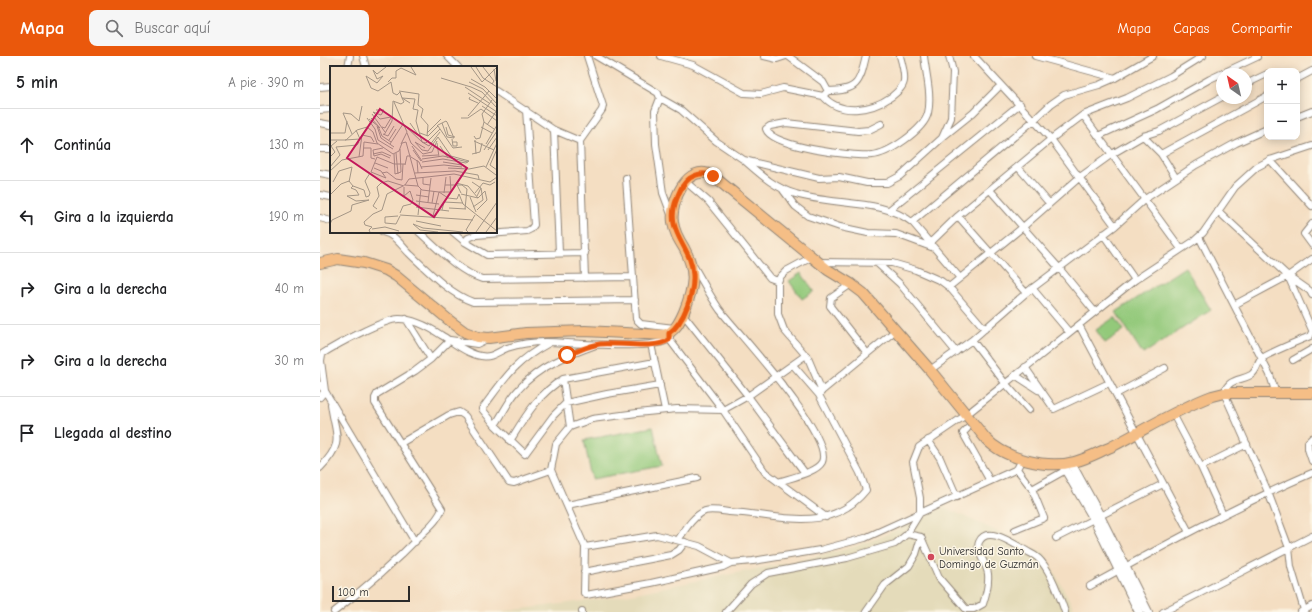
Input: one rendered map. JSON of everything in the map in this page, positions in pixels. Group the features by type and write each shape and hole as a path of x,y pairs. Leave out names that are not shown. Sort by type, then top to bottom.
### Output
{"main road":[{"path":"320,263 330,260 344,260 370,264 386,270 396,276 465,332 478,337 489,338 504,335 563,332 671,334 683,314 693,284 693,270 675,232 672,216 676,200 686,182 702,173 713,176 815,260 852,284 874,305 896,330 993,447 1001,452 1022,459 1066,466 1136,434 1204,399 1224,393 1312,394"}],"street":[{"path":"348,66 350,56"},
{"path":"363,56 366,66"},
{"path":"585,278 580,141 602,110 603,106 587,56"},
{"path":"596,56 658,93 660,98 682,110 716,142 744,160 770,183 795,194 815,199 889,210 904,215 912,222 960,278"},
{"path":"661,56 693,65 744,93 760,94 783,88 823,96 833,106 841,108 869,109 881,104 900,89 904,81 900,56"},
{"path":"764,56 777,59 786,56 823,82 828,91"},
{"path":"823,96 828,91 843,91 851,88 857,83 862,73 866,56"},
{"path":"881,124 869,130 858,131 786,123 770,126 766,130 767,134 771,137 783,142 817,150 871,156 885,152 919,129 928,114 929,100 924,56"},
{"path":"942,138 951,118 953,72 949,56"},
{"path":"974,56 1000,86 1020,104 1051,139 1115,226"},
{"path":"1035,56 1115,78"},
{"path":"912,222 1051,104 1064,95 1099,85 1115,78 1153,56"},
{"path":"932,245 958,216 1051,139 1083,115 1134,94 1171,76 1202,56"},
{"path":"1098,136 1157,109 1210,79 1256,57"},
{"path":"1300,77 1312,71"},
{"path":"1252,81 1264,75"},
{"path":"320,87 330,86"},
{"path":"744,160 819,178 839,177 867,183 887,183 900,176 942,138 973,113 1000,86"},
{"path":"497,92 554,130 580,141"},
{"path":"660,98 655,111 656,144 662,193 672,216"},
{"path":"1161,154 1264,98"},
{"path":"949,287 1023,227 1080,177 1112,154 1143,136 1159,131 1216,100"},
{"path":"889,210 1020,104"},
{"path":"320,110 330,109"},
{"path":"497,233 527,231 534,225 526,110"},
{"path":"1300,116 1312,111"},
{"path":"1083,115 1181,249"},
{"path":"320,123 330,125"},
{"path":"930,370 972,340 1032,288 1115,226 1145,199 1176,178 1236,143 1264,129"},
{"path":"554,130 559,254"},
{"path":"1143,136 1161,154 1176,178"},
{"path":"726,612 751,584 768,573 847,558 895,544 907,534 920,513 920,498 913,462 919,447 966,415 1135,280 1199,237 1244,177 1270,160 1312,146"},
{"path":"1270,160 1312,206"},
{"path":"1018,167 1050,203"},
{"path":"320,173 330,175"},
{"path":"626,178 636,319 638,322 671,334 757,463 765,472 826,517"},
{"path":"686,182 708,201 770,278 778,281"},
{"path":"782,189 795,206 808,216 840,228 868,233 896,234 932,245"},
{"path":"990,190 1059,268 1095,312"},
{"path":"320,195 330,197"},
{"path":"1218,211 1288,276 1310,291 1312,295"},
{"path":"958,216 1026,293"},
{"path":"320,218 330,220"},
{"path":"1312,224 1304,234 1312,245"},
{"path":"387,233 391,234 410,255 460,298 473,302 635,300"},
{"path":"420,233 442,253 472,276 482,279 633,277"},
{"path":"454,233 465,242 487,255 585,253"},
{"path":"465,242 468,238 488,233"},
{"path":"1103,234 1135,280"},
{"path":"1199,237 1270,375 1276,394"},
{"path":"1234,305 1288,276 1312,259"},
{"path":"678,540 697,516 706,511 741,512 788,519 826,517 852,504 866,490 860,473 820,393 806,355 786,334 780,322 778,314 778,281 786,271 815,260 903,266 941,281 949,287 985,329"},
{"path":"690,261 720,309 776,377 806,417 819,441 823,456 819,466 805,473 778,482"},
{"path":"878,264 900,284 956,352"},
{"path":"1288,276 1312,331 1310,336 1261,359 1255,372 1231,381 1226,386 1224,393 1268,492 1289,548 1291,567 1302,611 1312,606"},
{"path":"852,284 831,298 830,306 867,353"},
{"path":"1032,288 1069,332"},
{"path":"683,314 748,396 805,473"},
{"path":"320,397 325,391 321,361 322,354 379,325 397,319 406,319 436,332 474,355 483,357 491,356 504,349 520,344 550,342 651,344 663,343 671,334"},
{"path":"406,319 431,359"},
{"path":"1079,325 1189,532"},
{"path":"820,393 896,330"},
{"path":"450,340 477,344 489,338"},
{"path":"334,612 370,583 415,542 439,516 442,509 375,403 375,398 377,394 431,359 450,340"},
{"path":"972,340 1005,383 1029,410"},
{"path":"550,342 528,354 509,371 482,409 510,441 525,454 527,454 539,434 553,416 566,403 660,385"},
{"path":"495,425 518,389 536,372 567,355 600,344"},
{"path":"651,344 665,410"},
{"path":"1293,360 1312,349"},
{"path":"806,355 748,396 723,410 665,410 592,419 570,427 556,444 551,470 586,547 584,592 590,595 708,570 731,563 753,561 820,550 865,538 1017,469 1022,459"},
{"path":"510,441 531,407 552,386 563,379 655,362"},
{"path":"793,365 820,393"},
{"path":"1025,367 1054,409 1109,382"},
{"path":"1116,394 1165,368"},
{"path":"1015,375 1041,392"},
{"path":"563,379 570,427"},
{"path":"320,385 332,402 415,542"},
{"path":"320,468 332,456 336,447 332,402"},
{"path":"401,443 449,415 459,412 465,416 477,438 490,452 509,482 514,483 551,470"},
{"path":"1173,414 1201,467 1223,514"},
{"path":"967,428 963,433 990,481"},
{"path":"1312,438 1308,442 1308,449 1312,461"},
{"path":"928,440 940,458 957,496"},
{"path":"1201,467 1247,444"},
{"path":"1032,489 1066,466 1097,518 1122,569 1148,612"},
{"path":"1015,530 1044,518 1032,489 1017,469"},
{"path":"1090,586 1223,514 1312,473"},
{"path":"567,505 697,478"},
{"path":"1056,538 1163,484"},
{"path":"907,534 921,537"},
{"path":"586,547 657,535 699,546 731,563"},
{"path":"921,537 939,578 966,609 974,609 983,604 988,575 986,563 978,548 979,542 984,537 996,535 1012,541 1039,558 1058,591 1065,612"},
{"path":"1163,612 1312,536"},
{"path":"866,612 885,585 909,566 916,554 921,537"},
{"path":"584,572 671,555 679,550 685,542"},
{"path":"1122,569 1138,612"}],"shaded area":[{"name":"Universidad Santo Domingo de Guzmán","path":"944,507 1044,553 1076,612 498,612 616,597 801,560 850,548 876,539"}],"green space":[{"path":"1185,267 1211,310 1143,354 1116,312"},
{"path":"801,273 814,291 802,299 789,281"},
{"path":"1115,317 1124,330 1105,343 1096,330"},
{"path":"653,427 662,466 592,479 584,440"}],"place":[{"name":"Universidad Santo Domingo de Guzmán","path":"931,557"}],"route":[{"path":"567,355 600,344 651,344 663,343 669,340 669,333 683,314 693,284 693,270 675,232 673,224 672,216 676,200 682,186 691,178 702,173 713,176"}]}
